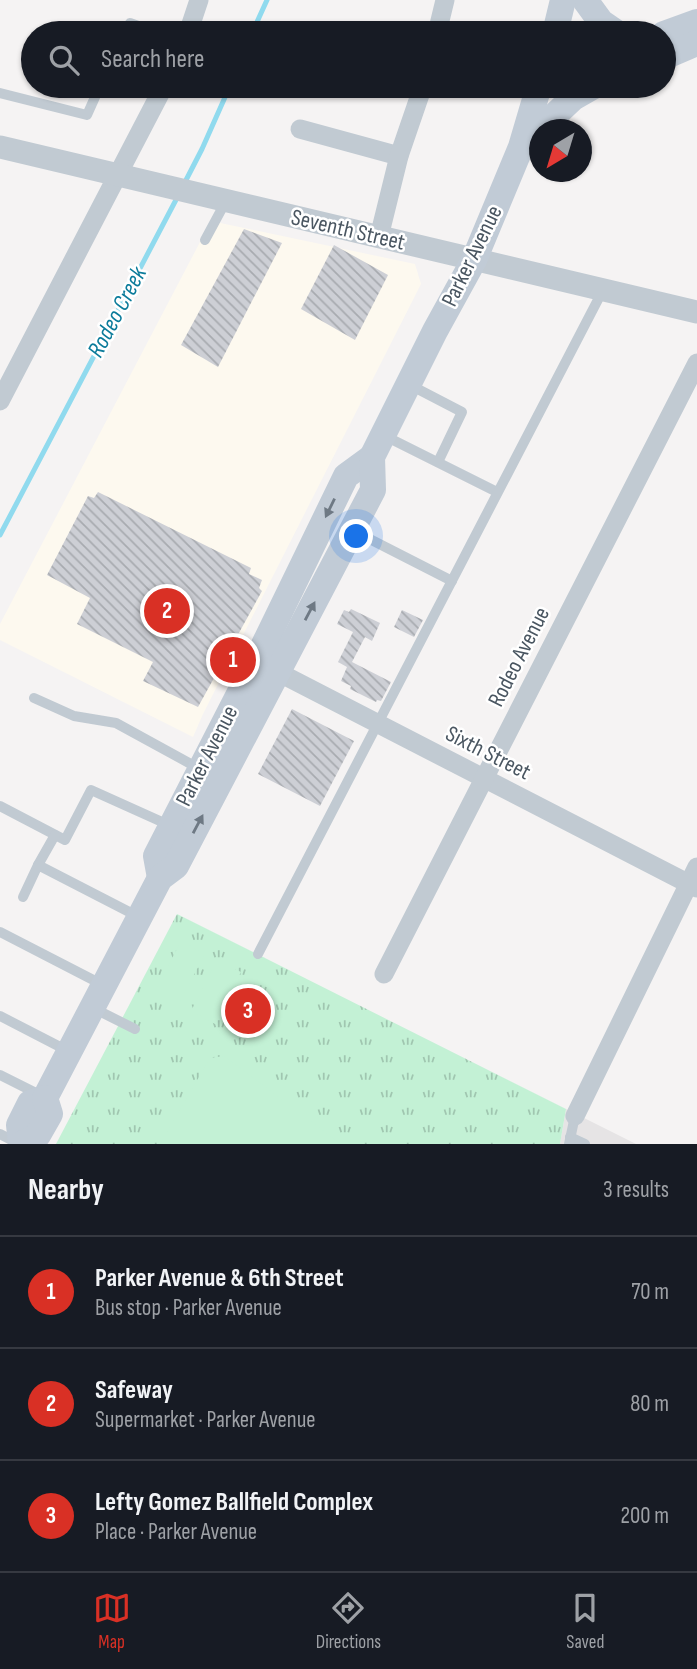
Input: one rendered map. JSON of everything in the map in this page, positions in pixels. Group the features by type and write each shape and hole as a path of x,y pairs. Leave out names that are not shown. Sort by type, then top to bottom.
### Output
{"main road":[{"path":"558,21 564,0"},
{"path":"585,0 600,21"},
{"path":"676,30 697,22"},
{"path":"676,52 697,43"},
{"name":"Parker Avenue","path":"21,1144 38,1136 50,1114 45,1098 160,878 176,866 267,666 346,476 378,446 474,260 521,147 536,98"},
{"path":"521,147 573,98"},
{"name":"Parker Avenue","path":"160,878 156,856 200,769 352,530 373,490 378,446"}],"street":[{"path":"192,21 199,0"},
{"path":"440,21 445,0"},
{"path":"0,401 158,98"},
{"path":"379,237 399,156 419,98"},
{"path":"300,129 399,156"},
{"name":"Seventh Street","path":"0,147 697,312"},
{"name":"Rodeo Avenue","path":"384,974 697,363"},
{"name":"Sixth Street","path":"267,666 484,778 694,880"},
{"path":"575,1116 694,880"}],"lane":[{"path":"0,93 87,115 95,98"},
{"path":"205,240 216,199"},
{"path":"258,954 603,290"},
{"path":"409,385 462,411 438,462"},
{"path":"378,446 438,462 498,492"},
{"path":"352,530 452,581"},
{"path":"34,698 74,716 116,723 200,769"},
{"path":"0,806 65,840 91,790 171,826"},
{"path":"23,897 55,835"},
{"path":"38,865 139,917"},
{"path":"0,932 98,996 135,1029"},
{"path":"0,1016 69,1052"},
{"path":"0,1075 45,1098"},
{"path":"575,1116 570,1140 585,1144"},
{"path":"0,1134 21,1144"}],"shaded area":[{"path":"211,221 415,264 421,284 193,737 0,640 0,624"},
{"path":"566,1109 636,1144 560,1144"}],"green space":[{"path":"177,914 566,1109 560,1144 56,1144"},
{"path":"181,941 205,954 178,1005 154,993"},
{"path":"217,960 241,972 215,1024 191,1011"},
{"path":"224,1056 341,1144 160,1144 210,1058"}],"building":[{"path":"244,229 282,243 218,367 181,345"},
{"path":"334,245 388,275 355,340 301,309"},
{"path":"98,492 251,568 249,574 262,580 259,588 262,591 198,707 143,681 153,662 77,624 90,598 47,575 88,496 94,498"},
{"path":"351,609 380,623 372,641 365,637 352,662 391,682 381,701 376,702 350,689 351,686 341,681 347,667 338,662 353,632 337,624 344,610 349,612"},
{"path":"402,610 423,620 414,637 394,627"},
{"path":"292,709 354,741 320,806 258,774"}],"waterway":[{"name":"Rodeo Creek","path":"257,21 267,0"},
{"name":"Rodeo Creek","path":"184,184 225,98"},
{"name":"Rodeo Creek","path":"0,535 178,196"}],"place":[{"name":"Safeway","path":"167,611"},
{"name":"Parker Avenue & 6th Street","path":"233,660"},
{"name":"Lefty Gomez Ballfield Complex","path":"248,1011"}]}
